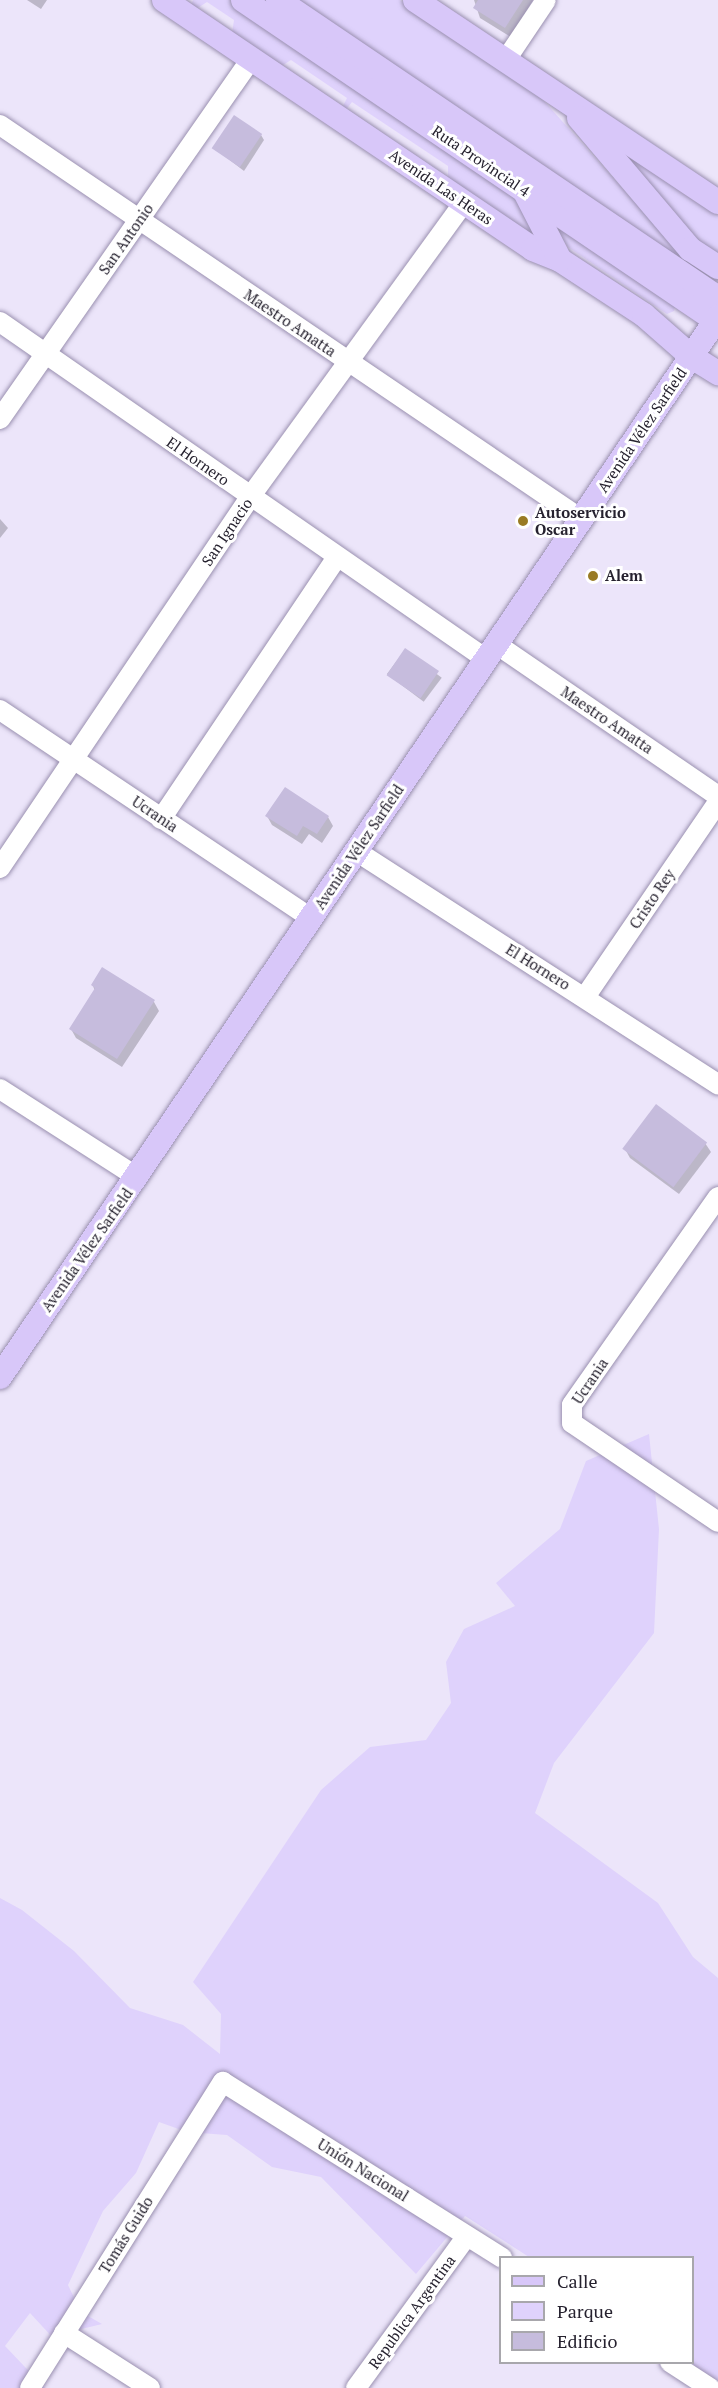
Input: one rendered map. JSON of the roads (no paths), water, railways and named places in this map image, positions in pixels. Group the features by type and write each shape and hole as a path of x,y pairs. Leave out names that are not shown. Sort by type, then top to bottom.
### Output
{"main road":[{"name":"Avenida Las Heras","path":"164,0 533,249 560,260 644,315 692,357 718,373"},
{"name":"Ruta Provincial 4","path":"243,0 524,190 718,314"},
{"name":"Ruta Provincial 4","path":"278,0 718,314"},
{"path":"415,0 718,202"},
{"path":"567,102 690,249 718,267"},
{"path":"524,190 560,260"},
{"name":"Avenida Vélez Sarfield","path":"0,1377 692,357 718,314"}],"street":[{"path":"506,61 546,0"},
{"name":"San Antonio","path":"0,419 251,59"},
{"name":"Maestro Amatta","path":"0,125 581,519"},
{"name":"San Ignacio","path":"0,868 250,497 464,202"},
{"name":"El Hornero","path":"0,322 337,557 491,652"},
{"path":"162,819 337,557"},
{"name":"Maestro Amatta","path":"491,652 718,796"},
{"name":"Ucrania","path":"0,710 311,918"},
{"name":"Cristo Rey","path":"585,997 718,802"},
{"name":"El Hornero","path":"356,851 718,1084"},
{"path":"0,1089 137,1177"},
{"name":"Ucrania","path":"718,1197 572,1405 572,1423 718,1522"},
{"name":"Unión Nacional","path":"223,2082 499,2256"},
{"name":"Tomás Guido","path":"30,2388 223,2082"},
{"name":"Republica Argentina","path":"356,2388 467,2236"},
{"path":"64,2333 150,2388"},
{"path":"672,2364 690,2383 710,2388"}],"place":[{"name":"Autoservicio Oscar","path":"523,521"},
{"name":"Alem","path":"593,576"}]}
